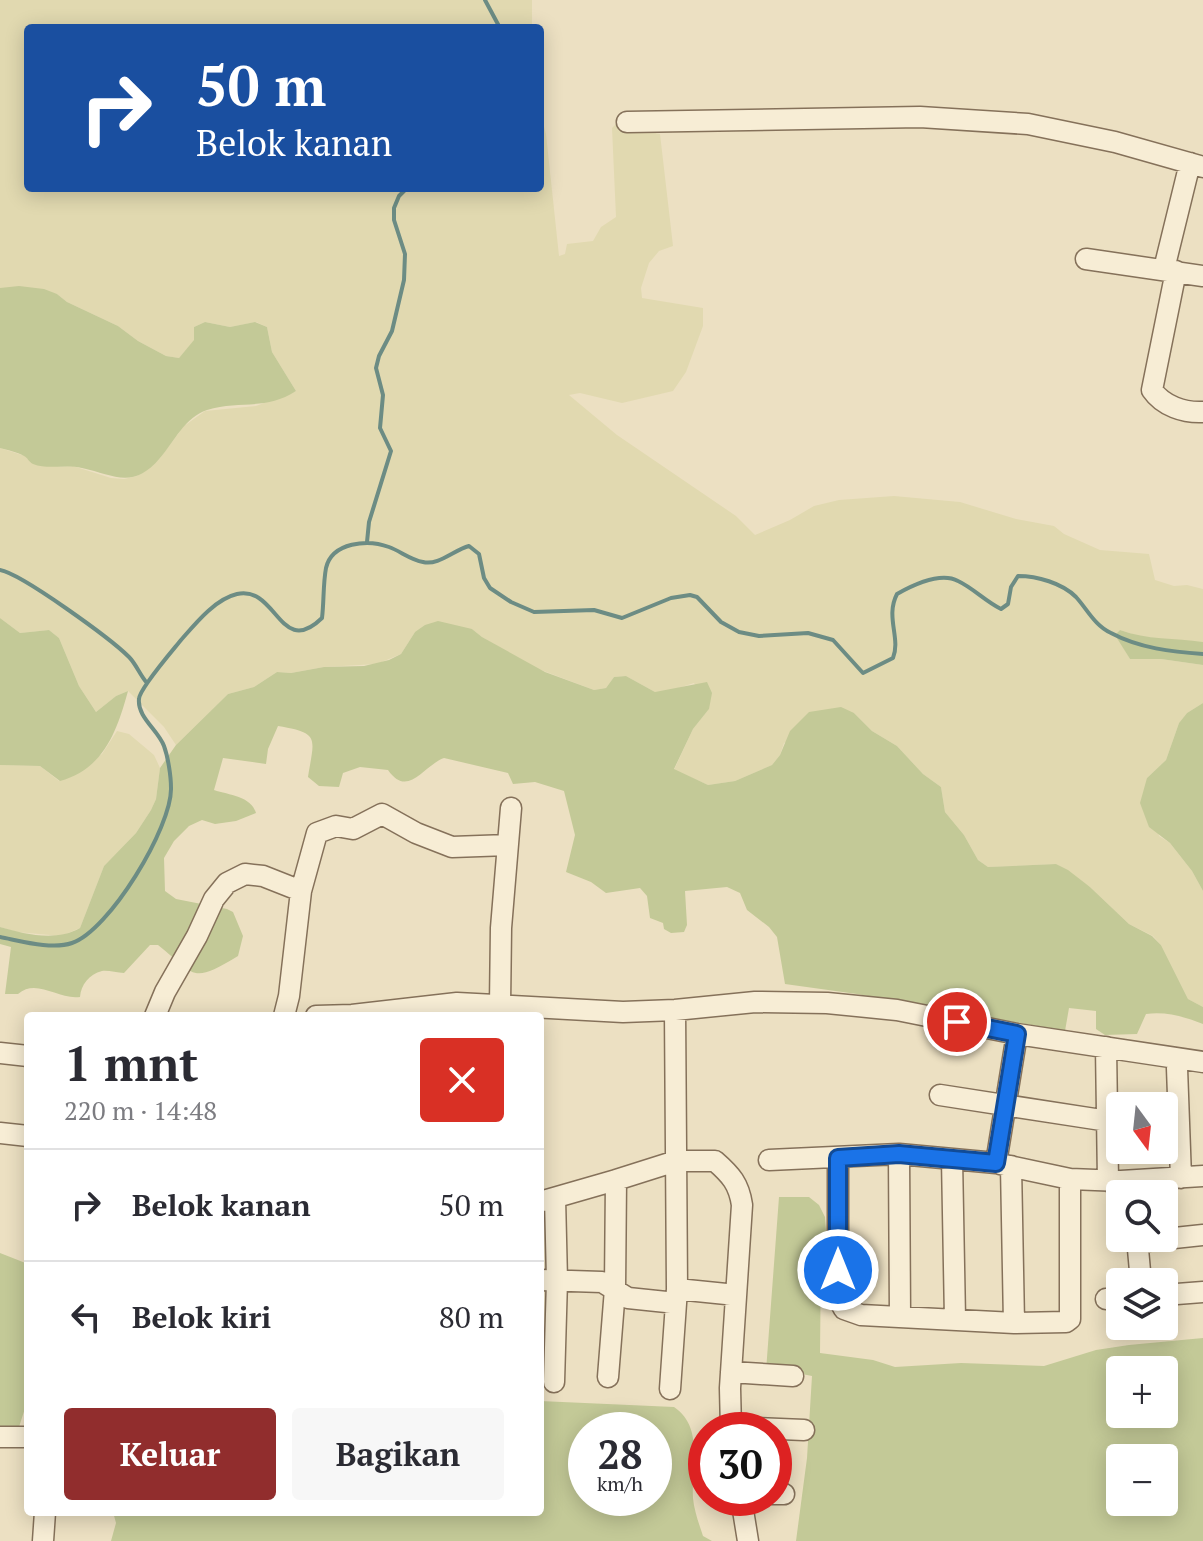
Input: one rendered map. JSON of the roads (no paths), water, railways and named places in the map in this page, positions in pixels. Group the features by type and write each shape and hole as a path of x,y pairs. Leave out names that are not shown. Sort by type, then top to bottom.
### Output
{"street":[{"path":"627,122 920,117 1028,124 1115,142 1196,165 1170,270 1152,390 1154,395 1178,409 1203,412"},
{"path":"1086,259 1203,276"},
{"path":"500,1005 501,928 511,808"},
{"path":"285,1012 301,891 317,833 336,826 353,829 377,815 386,815 416,833 452,847 508,845"},
{"path":"157,1012 214,899 227,883 245,874 263,876 301,891"},
{"path":"384,1012 457,1003 623,1012 755,1002 827,1003 897,1010 1203,1071"},
{"path":"670,1389 676,1296 675,1010"},
{"path":"1014,1323 1004,1165 1004,1105 1017,1034"},
{"path":"1106,1052 1203,1062"},
{"path":"1106,1052 1107,1092"},
{"path":"0,1053 24,1056"},
{"path":"1177,1068 1181,1178"},
{"path":"940,1095 1106,1121"},
{"path":"0,1133 24,1136"},
{"path":"769,1160 899,1154 1004,1165 1070,1179 1106,1181"},
{"path":"899,1154 900,1316"},
{"path":"838,1158 838,1298 844,1309 853,1313 1014,1323 1066,1322 1070,1319 1070,1179"},
{"path":"952,1159 955,1319"},
{"path":"554,1382 547,1200 676,1161 715,1161 740,1188 742,1205 731,1412"},
{"path":"1171,1180 1203,1176"},
{"path":"608,1377 615,1289 616,1180"},
{"path":"1178,1237 1203,1235"},
{"path":"548,1280 602,1282 628,1298 736,1295"},
{"path":"1178,1294 1203,1292"},
{"path":"731,1372 793,1376"},
{"path":"792,1430 804,1430"},
{"path":"0,1437 24,1437"},
{"path":"43,1541 45,1516"},
{"path":"744,1516 748,1541"}],"waterway":[{"path":"485,0 498,24"},
{"path":"367,542 369,522 391,451 380,428 383,395 376,368 392,331 404,280 405,254 394,220 394,208 403,192"},
{"path":"0,937 36,944 64,945 87,934 103,919 136,876 169,805 171,783 165,750 139,706 144,687 199,620 213,607 237,594 250,594 261,600 287,626 297,630 308,628 322,618 325,574 330,559 352,545 381,545 429,563 469,546 479,554 484,578 490,588 534,612 594,610 622,618 671,598 690,595 697,597 721,622 739,632 759,636 808,633 833,640 863,673 893,658 892,611 897,594 944,578 963,584 1001,609 1008,604 1011,587 1018,576 1049,581 1076,597 1105,630 1156,648 1203,654"},
{"path":"0,570 46,595 104,636 129,657 147,683"}]}
